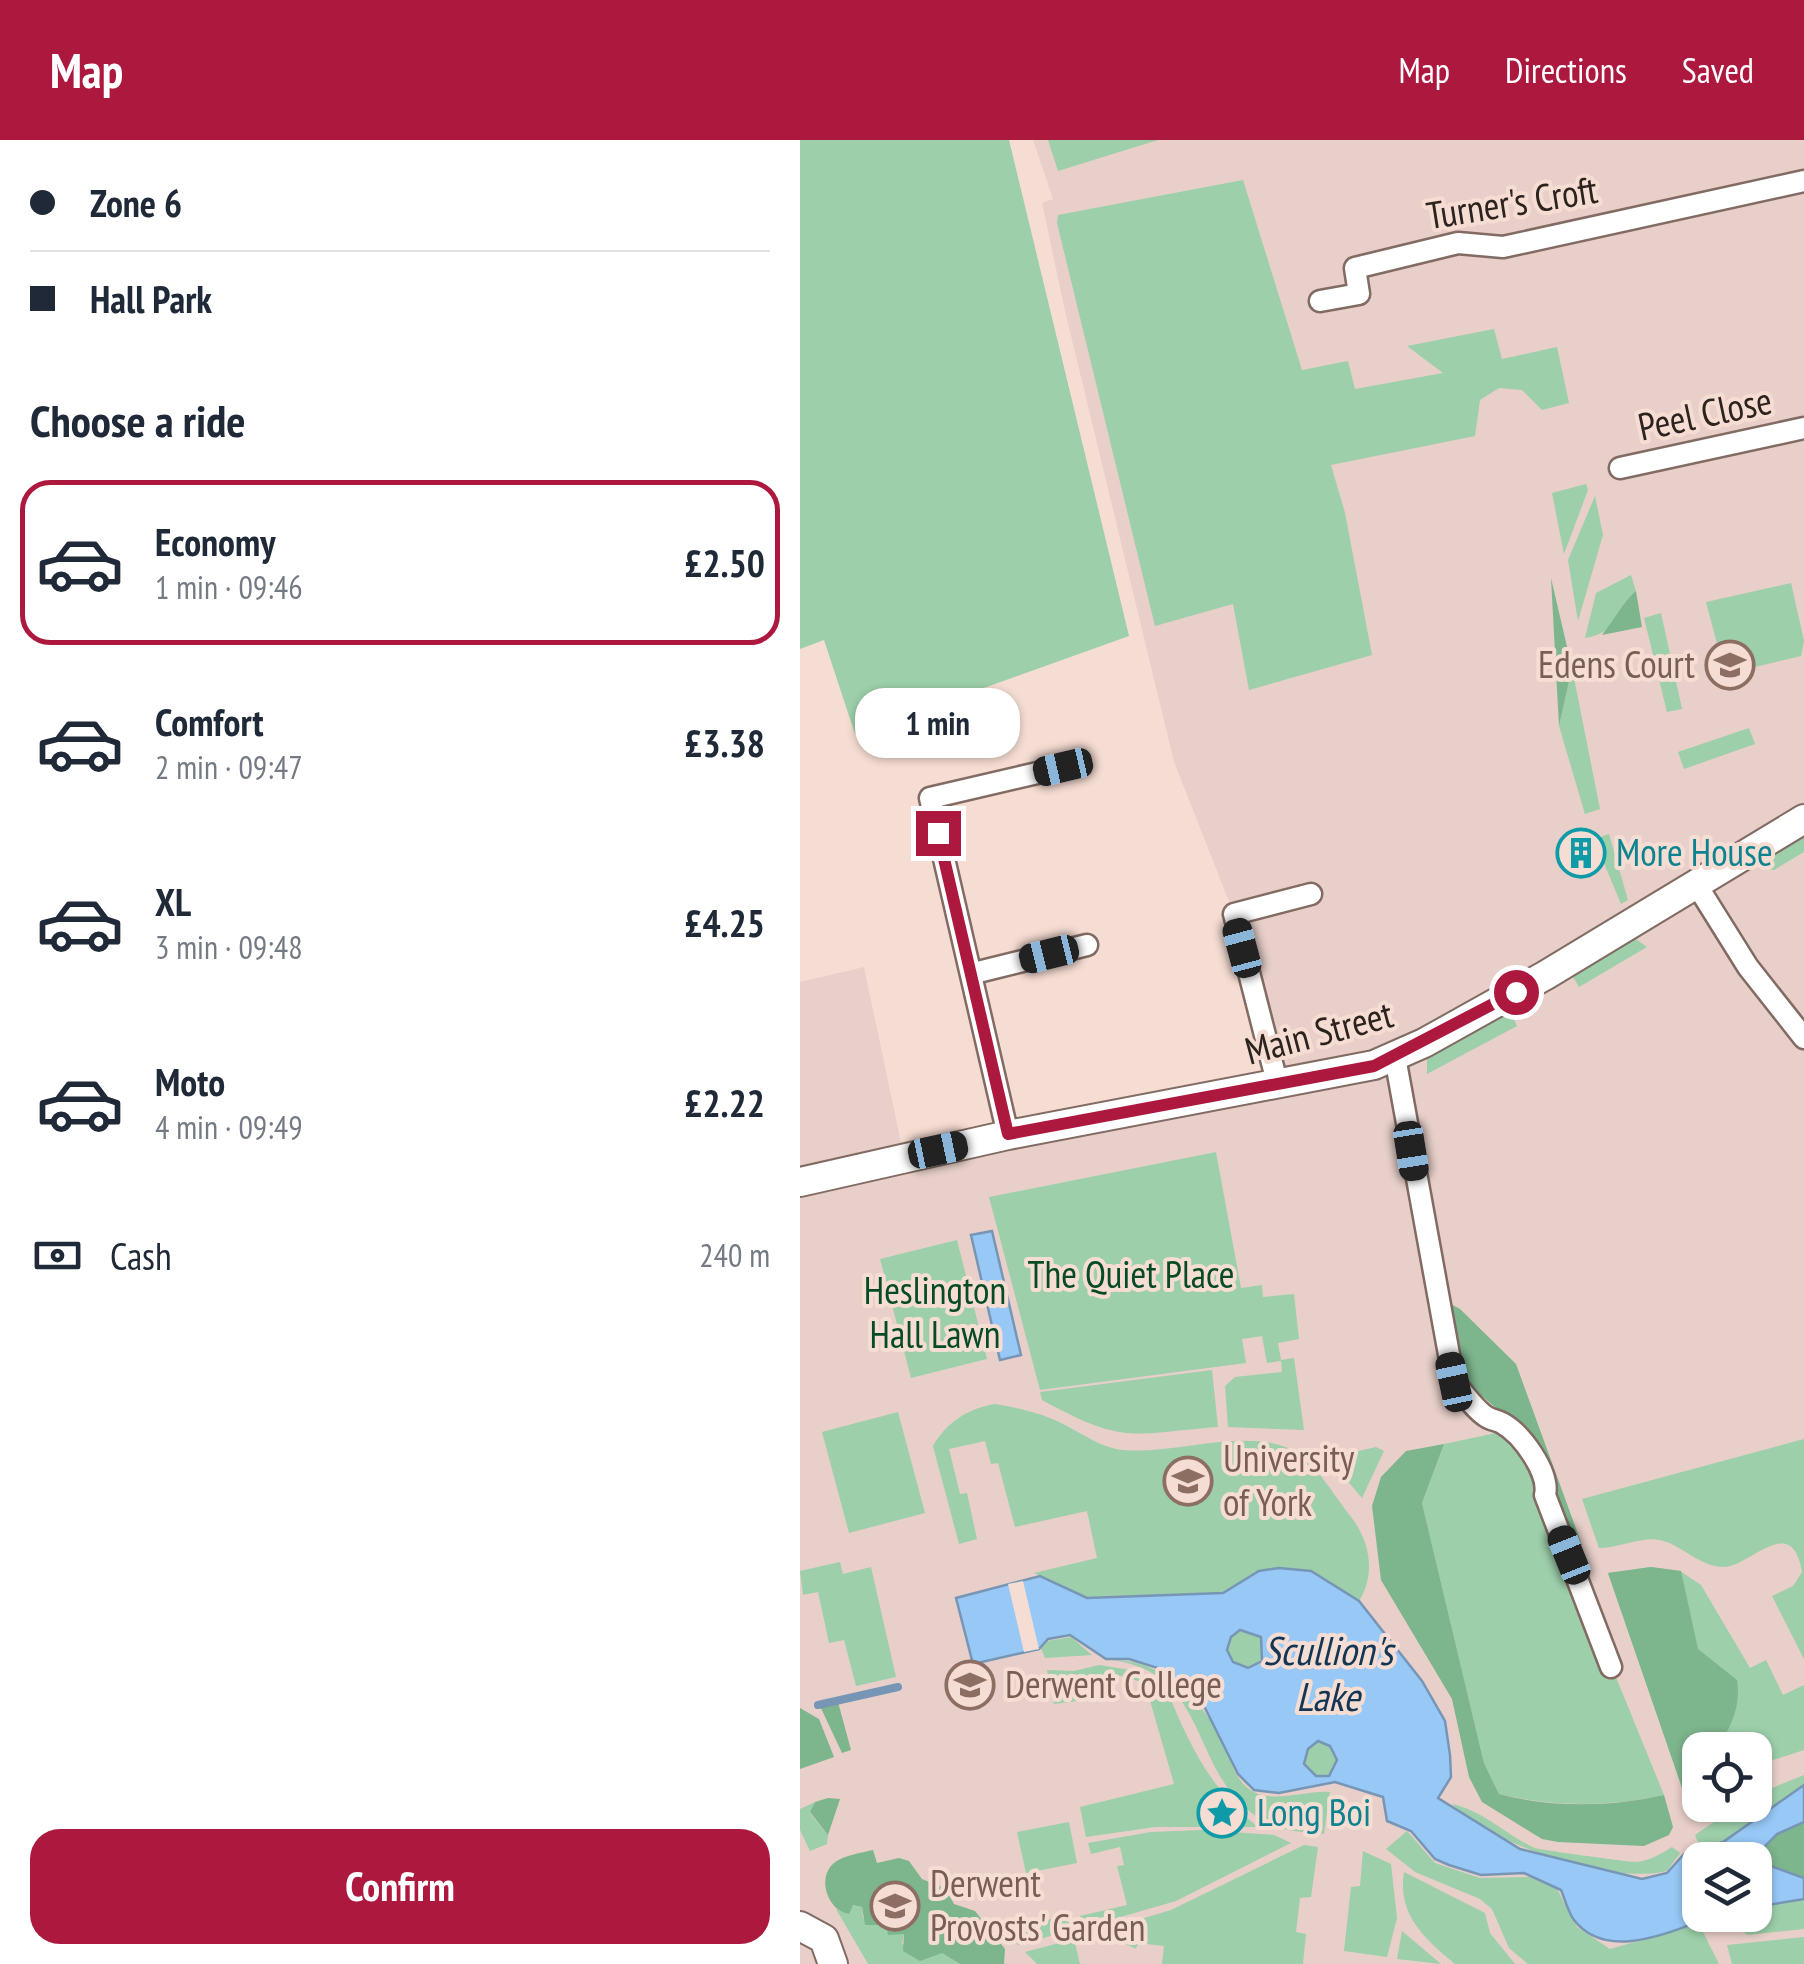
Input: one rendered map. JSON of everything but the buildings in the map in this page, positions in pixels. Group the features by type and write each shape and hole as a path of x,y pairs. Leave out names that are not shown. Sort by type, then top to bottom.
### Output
{"street":[{"name":"Turner's Croft","path":"1320,301 1359,294 1354,268 1458,243 1503,246 1804,181"},
{"name":"Peel Close","path":"1620,468 1804,428"},
{"path":"1008,1134 974,973 930,798 1063,767"},
{"name":"Main Street","path":"800,1182 1008,1134 1278,1086 1395,1057 1698,887 1804,819"},
{"path":"1698,887 1748,967 1797,1015 1804,1038"},
{"path":"1278,1086 1234,914 1310,894"},
{"path":"974,973 1087,945"},
{"path":"1395,1057 1454,1382 1486,1417 1502,1422 1530,1452 1547,1485 1545,1495 1611,1667"},
{"path":"800,1926 824,1939 835,1962"}],"shaded area":[{"path":"1033,140 1804,140 1804,1964 800,1964 800,982 864,967 904,1157 1278,1086 1234,914 1174,762 1042,203 1053,199"}],"green space":[{"path":"800,140 1009,140 1129,636 855,734 824,640 800,649"},
{"path":"1048,140 1158,140 1058,171"},
{"path":"1243,180 1302,370 1348,361 1355,389 1443,373 1407,346 1494,329 1502,359 1557,347 1569,403 1542,410 1522,390 1499,388 1480,400 1475,436 1331,465 1345,513 1372,655 1249,690 1233,604 1155,626 1057,223 1058,215"},
{"path":"1586,484 1588,490 1564,554 1552,493"},
{"path":"1595,496 1603,535 1578,621 1568,560"},
{"path":"1631,575 1636,591 1616,619 1605,631 1585,638 1596,593"},
{"path":"1551,578 1572,668 1559,726"},
{"path":"1791,583 1804,641 1801,656 1725,674 1706,602"},
{"path":"1636,591 1642,627 1602,635 1628,599"},
{"path":"1661,613 1682,709 1667,712 1644,618"},
{"path":"1572,668 1600,809 1585,814 1559,726"},
{"path":"1749,728 1755,744 1684,769 1678,752"},
{"path":"1609,834 1628,900 1621,904 1594,839"},
{"path":"1804,837 1804,852 1774,870 1765,868 1761,861"},
{"path":"1633,937 1647,947 1579,987 1573,977 1575,969"},
{"path":"1509,1009 1517,1026 1427,1074 1427,1054"},
{"name":"The Quiet Place","path":"1216,1152 1241,1288 1262,1285 1263,1297 1294,1294 1299,1339 1278,1343 1281,1360 1294,1358 1304,1430 1228,1427 1225,1386 1235,1377 1282,1372 1281,1361 1267,1363 1262,1336 1242,1339 1246,1363 1040,1390 989,1197"},
{"name":"Heslington Hall Lawn","path":"957,1240 987,1359 911,1378 880,1259"},
{"path":"1442,1299 1460,1309 1516,1364 1582,1545 1575,1544 1528,1435 1464,1381"},
{"path":"1212,1370 1218,1427 1145,1433 1111,1430 1042,1400 1040,1392"},
{"path":"995,1404 1045,1416 1116,1449 1139,1451 1243,1441 1268,1442 1290,1449 1315,1468 1363,1536 1369,1569 1359,1601 1311,1572 1259,1571 1223,1593 1087,1598 1034,1573 1097,1558 1087,1511 1015,1527 998,1463 991,1464 985,1441 949,1449 960,1494 967,1493 977,1539 959,1544 933,1446 959,1418"},
{"path":"898,1412 925,1513 849,1533 822,1432"},
{"path":"1512,1422 1664,1795 1582,1804 1520,1798 1499,1794 1484,1763 1422,1503 1444,1444 1496,1433"},
{"path":"1804,1439 1804,1659 1772,1596 1793,1586 1802,1572 1797,1554 1789,1545 1769,1547 1724,1567 1660,1540 1599,1548 1582,1499"},
{"path":"1444,1444 1422,1503 1484,1763 1499,1794 1581,1804 1664,1795 1673,1827 1669,1835 1644,1846 1558,1842 1542,1839 1482,1802 1469,1777 1452,1699 1381,1580 1372,1506 1381,1477 1406,1451"},
{"path":"1376,1447 1384,1451 1362,1498 1328,1458"},
{"path":"840,1562 843,1574 871,1567 896,1677 856,1686 844,1640 829,1643 818,1592 803,1595 800,1571"},
{"path":"1651,1567 1680,1571 1701,1585 1750,1668 1766,1660 1783,1695 1804,1685 1804,1750 1772,1760 1772,1732 1682,1732 1682,1788 1608,1573"},
{"path":"1651,1567 1681,1571 1698,1649 1737,1680 1736,1708 1727,1732 1682,1732 1682,1788 1608,1573"},
{"path":"1246,1631 1259,1636 1264,1649 1259,1662 1246,1667 1233,1662 1228,1649 1233,1636"},
{"path":"1071,1637 1092,1655 1045,1658 1041,1648 1047,1641"},
{"path":"1112,1660 1149,1667 1193,1698 1215,1728 1238,1777 1252,1791 1279,1797 1330,1792 1324,1834 1276,1827 1244,1806 1225,1784 1186,1708 1169,1686 1145,1669"},
{"path":"1099,1665 1131,1670 1166,1688 1213,1781 1258,1827 1155,1827 1086,1837 1080,1807 1174,1784 1145,1683 1114,1674 1113,1696 1054,1704 1047,1670 1074,1671"},
{"path":"838,1702 851,1750 842,1753 820,1706"},
{"path":"800,1708 819,1719 834,1757 800,1769"},
{"path":"1318,1741 1330,1746 1337,1760 1329,1776 1316,1776 1304,1764 1308,1749"},
{"path":"1804,1775 1804,1785 1772,1808 1772,1788"},
{"path":"840,1799 828,1835 810,1812 815,1802"},
{"path":"815,1802 810,1813 828,1835 827,1844 810,1851 800,1830 800,1809"},
{"path":"1452,1804 1474,1812 1535,1848 1636,1862 1672,1847 1680,1853 1667,1871 1643,1874 1585,1867 1495,1834"},
{"path":"1069,1822 1077,1863 1026,1873 1017,1832"},
{"path":"1714,1822 1751,1822 1723,1842 1698,1842 1695,1835"},
{"path":"1804,1822 1804,1878 1772,1867 1769,1842"},
{"path":"1201,1830 1274,1835 1291,1843 1176,1901 1083,1928 1080,1916 1127,1905 1117,1866 1124,1865 1120,1847 1091,1854 1088,1843 1151,1832"},
{"path":"1407,1831 1435,1863 1480,1878 1529,1877 1557,1889 1577,1927 1610,1949 1682,1929 1682,1932 1703,1932 1719,1964 1528,1964 1509,1948 1492,1909 1480,1899 1415,1872 1386,1849"},
{"path":"1304,1845 1318,1847 1311,1897 1300,1898 1296,1932 1306,1934 1303,1964 1162,1964 1164,1946 1138,1943 1136,1949 1101,1931 1171,1910"},
{"name":"Derwent Provosts' Garden","path":"873,1850 877,1863 899,1858 909,1861 922,1879 946,1889 954,1904 975,1911 1005,1949 1004,1964 960,1964 942,1953 920,1961 903,1951 904,1934 888,1935 886,1925 865,1925 862,1907 853,1905 849,1914 835,1907 825,1885 829,1869 843,1858"},
{"path":"1363,1851 1391,1864 1397,1918 1387,1957 1344,1951 1351,1887 1360,1886"},
{"path":"1404,1872 1485,1913 1490,1933 1515,1964 1455,1964 1433,1945 1409,1913"},
{"path":"1804,1899 1804,1929 1747,1935 1744,1932 1772,1932 1772,1904"},
{"path":"853,1905 862,1907 863,1918 904,1934 902,1944 942,1953 960,1964 868,1964 836,1909 848,1914"},
{"path":"1068,1914 1072,1930 1018,1945 1006,1932"},
{"path":"1402,1931 1441,1964 1397,1959"},
{"path":"1804,1937 1804,1964 1732,1964 1727,1945"},
{"path":"1074,1939 1080,1964 1037,1964 1025,1952"}],"water":[{"path":"992,1231 1021,1355 1000,1360 971,1235"},
{"name":"Scullion's Lake","path":"1279,1568 1311,1571 1359,1601 1422,1681 1445,1721 1451,1777 1438,1798 1520,1849 1642,1879 1667,1873 1682,1856 1682,1927 1643,1939 1605,1940 1588,1933 1574,1920 1561,1890 1524,1873 1481,1875 1435,1859 1411,1831 1387,1821 1383,1797 1335,1782 1279,1793 1254,1790 1238,1774 1205,1708 1158,1668 1129,1659 1106,1659 1070,1635 1048,1639 1039,1649 973,1664 956,1598 1040,1576 1087,1598 1223,1593 1259,1571","holes":["1240,1630 1261,1637 1262,1661 1248,1668 1233,1662 1227,1650 1231,1637","1318,1741 1330,1746 1337,1760 1329,1776 1316,1776 1304,1764 1308,1749"]},
{"name":"Scullion's Lake","path":"1804,1785 1804,1822 1769,1842 1723,1842 1751,1822 1772,1822 1772,1808"},
{"name":"Scullion's Lake","path":"1772,1867 1804,1878 1804,1899 1772,1904"}],"pier":[{"path":"1023,1581 1039,1649 1024,1652 1008,1584"}],"waterway":[{"path":"818,1705 898,1687"}],"place":[{"name":"Edens Court","path":"1730,665"},
{"name":"More House","path":"1581,853"},
{"name":"University of York","path":"1188,1481"},
{"name":"Derwent College","path":"970,1685"},
{"name":"Long Boi","path":"1222,1813"},
{"name":"Derwent Provosts' Garden","path":"895,1906"}],"route":[{"path":"938,833 974,973 1008,1134 1374,1066 1516,992"}]}
